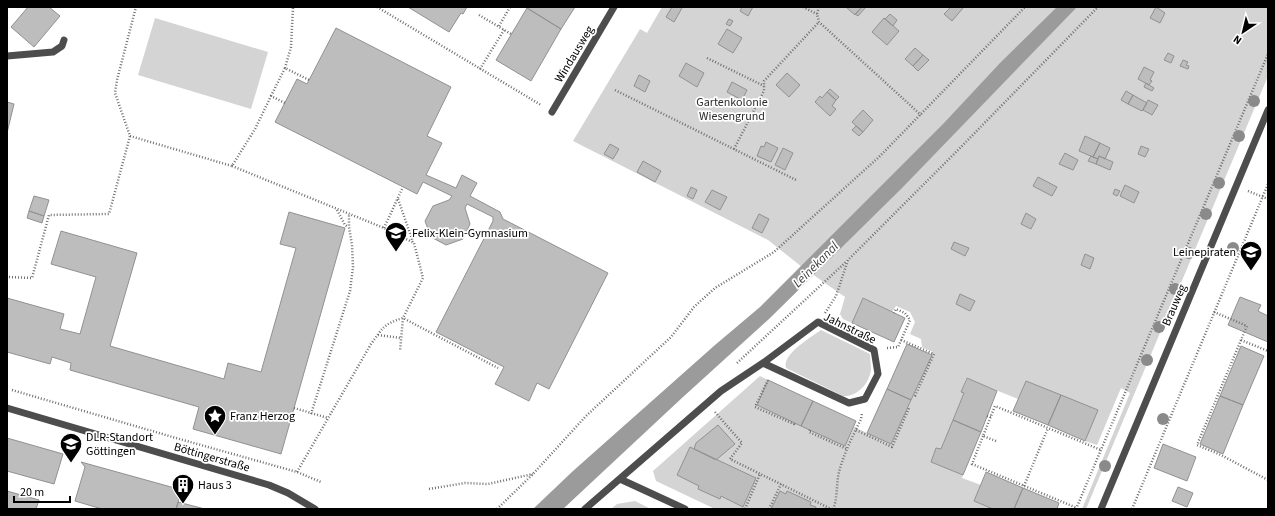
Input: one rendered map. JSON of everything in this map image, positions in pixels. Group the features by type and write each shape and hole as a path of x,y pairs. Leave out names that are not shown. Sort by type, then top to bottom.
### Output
{"street":[{"name":"Windausweg","path":"552,112 614,7"},
{"path":"7,56 53,52 62,46 64,40"},
{"name":"Brauweg","path":"1101,509 1268,110"},
{"name":"Jahnstraße","path":"585,509 721,391 818,322 874,350 878,374 865,399"},
{"path":"762,363 849,404 865,399"},
{"name":"Böttingerstraße","path":"7,408 269,485 288,493 316,509"},
{"path":"620,479 685,509"}],"path":[{"path":"9,278 32,278 49,215 109,214 130,136 115,93 136,7"},
{"path":"232,166 255,129 285,68 291,47 293,7"},
{"path":"377,7 552,112"},
{"path":"499,26 510,7"},
{"path":"803,7 817,14"},
{"path":"819,7 817,14 819,22 921,114"},
{"path":"497,509 533,474 586,416 671,337 694,307 715,288 774,252 880,156 1025,7"},
{"path":"736,364 848,260 960,149 1098,7"},
{"path":"479,15 511,34"},
{"path":"734,149 764,91 764,81 819,22"},
{"path":"480,69 504,30"},
{"path":"1101,450 1066,434 995,406 972,464 1077,508 1268,54"},
{"path":"707,58 764,86"},
{"path":"285,68 310,80"},
{"path":"615,90 796,180"},
{"path":"271,96 285,103"},
{"path":"130,136 232,166 384,228 414,243"},
{"path":"1132,509 1268,184"},
{"path":"1236,186 1268,199"},
{"path":"384,228 402,189"},
{"path":"398,199 414,243 423,278 403,318 400,351"},
{"path":"337,209 345,225 349,227"},
{"path":"311,414 350,291 353,267 349,214"},
{"path":"818,322 836,296 848,260"},
{"path":"874,350 898,347 910,320 905,313 896,309 894,313"},
{"path":"1214,312 1247,326 1197,445 1221,455 1268,480"},
{"path":"297,472 371,344 385,326 392,321 403,318 498,368"},
{"path":"378,335 400,338"},
{"path":"901,340 934,354 915,396 913,396"},
{"path":"1241,340 1268,351"},
{"path":"773,368 755,407 794,423"},
{"path":"12,390 297,472 321,482"},
{"path":"707,403 742,443 730,459 832,509 836,500 839,472 847,449 861,419 865,399"},
{"path":"294,408 328,418"},
{"path":"856,430 892,447 908,408"},
{"path":"987,416 991,417"},
{"path":"1024,486 1048,428"},
{"path":"810,430 809,432 847,449"},
{"path":"983,436 996,441"},
{"path":"973,451 977,452"},
{"path":"429,489 465,483 488,484 533,474"},
{"path":"744,509 760,474"},
{"path":"769,509 781,484"}],"green space":[{"name":"Gartenkolonie Wiesengrund","path":"662,7 1268,7 1268,76 1086,509 1082,509 1130,393 1121,388 1097,445 1085,441 1097,410 1026,381 1018,399 966,378 961,392 964,393 941,449 936,448 931,462 963,475 962,478 981,485 974,501 993,509 715,509 656,481 653,471 760,376 768,380 757,405 845,446 854,427 891,444 933,352 922,347 921,339 910,334 915,322 910,312 896,306 892,312 863,298 852,323 843,319 840,314 845,297 802,267 768,240 573,141 640,29 647,33"},
{"path":"155,18 268,52 251,109 138,75"},
{"path":"821,330 870,354 870,375 862,389 848,396 843,396 786,368 788,357 792,352"},
{"path":"635,501 651,509 611,509 617,504"}],"water":[{"name":"Leinekanal","path":"1057,7 1077,7 902,188 769,319 563,509 533,509 573,471 760,307 944,123 1000,63"}],"building":[{"path":"28,7 49,7 60,16 34,47 11,27"},
{"path":"408,7 467,7 463,14 461,13 449,32"},
{"path":"527,7 575,7 561,29"},
{"path":"672,7 682,8 674,22 666,17"},
{"path":"742,7 753,7 748,16 740,11"},
{"path":"846,7 862,7 855,15"},
{"path":"862,7 865,8 858,16 855,14"},
{"path":"951,7 963,8 952,21 944,14"},
{"path":"1156,7 1165,13 1160,23 1150,18"},
{"path":"527,8 561,29 531,81 496,60"},
{"path":"890,14 897,20 893,26 885,19"},
{"path":"884,18 899,31 887,45 872,32"},
{"path":"729,19 733,21 730,26 726,24"},
{"path":"336,28 451,87 427,136 442,143 426,175 456,188 462,175 477,183 470,196 500,212 503,219 608,273 549,389 537,383 529,401 495,384 504,367 436,332 493,221 493,217 467,204 465,208 470,224 463,239 446,245 431,237 425,221 433,206 449,200 452,196 423,182 417,194 275,122 297,79 307,84"},
{"path":"727,29 742,38 733,53 718,44"},
{"path":"915,48 923,55 913,66 905,59"},
{"path":"1168,53 1174,56 1171,63 1164,60"},
{"path":"923,55 929,60 918,71 913,66"},
{"path":"1183,60 1188,62 1186,65 1189,66 1188,69 1180,66"},
{"path":"686,63 704,73 697,87 679,76"},
{"path":"1144,67 1154,72 1150,80 1152,81 1149,85 1138,79"},
{"path":"787,73 800,85 789,97 776,85"},
{"path":"639,75 650,81 645,92 634,86"},
{"path":"732,82 747,90 742,100 727,92"},
{"path":"1146,83 1154,88 1152,91 1144,87"},
{"path":"830,89 839,97 836,100 827,92"},
{"path":"1126,91 1133,95 1128,104 1121,100"},
{"path":"827,92 836,100 832,106 836,109 830,116 815,102 820,96 822,98"},
{"path":"1133,95 1147,103 1142,111 1128,104"},
{"path":"1148,100 1158,105 1152,115 1143,110"},
{"path":"7,102 14,104 7,133"},
{"path":"863,110 873,120 863,132 852,122"},
{"path":"856,126 863,132 859,136 852,130"},
{"path":"1085,136 1100,143 1093,157 1079,151"},
{"path":"766,142 778,148 771,162 757,156 761,146 764,147"},
{"path":"1100,143 1110,148 1105,159 1099,156 1098,159 1093,157"},
{"path":"610,144 619,149 613,159 604,154"},
{"path":"1141,146 1149,149 1145,157 1138,154"},
{"path":"783,148 793,153 785,170 775,165"},
{"path":"1065,153 1078,160 1073,170 1059,164"},
{"path":"1091,156 1098,159 1096,164 1088,161"},
{"path":"1099,156 1113,162 1110,170 1096,164"},
{"path":"643,161 661,171 655,182 637,172"},
{"path":"1038,177 1057,187 1052,196 1033,186"},
{"path":"1125,185 1139,192 1134,203 1120,196"},
{"path":"691,187 697,190 693,199 687,196"},
{"path":"1115,189 1120,191 1117,196 1113,194"},
{"path":"712,190 727,197 720,210 705,202"},
{"path":"34,196 49,200 44,216 29,211"},
{"path":"29,211 44,216 42,223 27,218"},
{"path":"289,212 345,228 281,454 193,429 199,407 70,370 71,363 52,357 50,364 7,352 7,298 64,314 60,329 80,334 96,277 51,264 61,231 137,253 110,346 224,379 228,363 261,372 296,248 280,244"},
{"path":"1026,213 1036,219 1031,229 1021,224"},
{"path":"759,214 769,219 762,233 752,228"},
{"path":"954,242 969,248 965,256 951,249"},
{"path":"1085,254 1094,258 1090,269 1081,265"},
{"path":"960,294 975,301 970,311 956,304"},
{"path":"1240,297 1261,305 1258,311 1268,316 1268,342 1228,325"},
{"path":"863,298 905,318 894,342 852,323"},
{"path":"907,344 932,355 911,400 887,389"},
{"path":"1241,346 1264,356 1243,405 1220,396"},
{"path":"967,378 997,391 981,432 953,420 964,393 961,392"},
{"path":"768,380 813,401 801,426 757,405"},
{"path":"1026,381 1061,395 1048,425 1013,411"},
{"path":"887,389 911,400 891,444 867,433"},
{"path":"1061,395 1098,410 1085,441 1048,425"},
{"path":"1220,396 1243,405 1223,454 1200,444"},
{"path":"813,401 856,421 845,446 801,426"},
{"path":"953,420 981,432 963,475 931,462 936,448 941,449"},
{"path":"718,425 735,444 716,460 694,449 696,443"},
{"path":"7,438 63,454 54,484 7,471"},
{"path":"1163,444 1196,457 1187,481 1154,468"},
{"path":"690,447 756,478 743,507 721,496 720,499 698,489 699,486 677,475"},
{"path":"81,462 182,490 176,509 102,509 75,501 85,467"},
{"path":"986,472 1023,488 1014,509 993,509 974,501"},
{"path":"1178,487 1193,493 1187,507 1172,501"},
{"path":"1023,488 1059,503 1057,509 1014,509"},
{"path":"7,491 39,500 36,509 7,509"},
{"path":"780,491 786,494 787,491 811,502 810,505 816,507 816,509 771,509"},
{"name":"Haus 3","path":"178,502 201,508 204,509 176,509"}],"place":[{"name":"Felix-Klein-Gymnasium","path":"396,252"},
{"name":"Leinepiraten","path":"1251,272"},
{"name":"Franz Herzog","path":"215,436"},
{"name":"DLR-Standort Göttingen","path":"71,464"},
{"name":"Haus 3","path":"183,504"}]}
